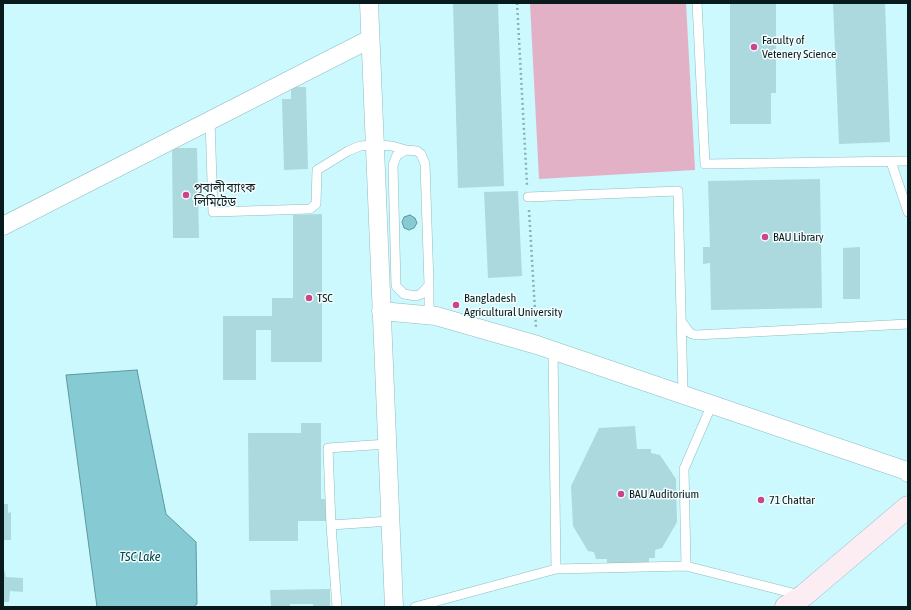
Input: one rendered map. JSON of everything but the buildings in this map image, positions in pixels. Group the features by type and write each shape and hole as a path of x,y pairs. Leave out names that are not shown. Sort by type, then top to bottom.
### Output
{"main road":[{"path":"795,601 908,506"}],"street":[{"path":"369,3 394,607"},
{"path":"3,226 370,39"},
{"path":"381,311 436,316 545,348 907,471 908,473"}],"lane":[{"path":"697,3 705,164 908,161"},
{"path":"210,120 212,212 310,209 316,204 317,170 354,148 392,146 417,151 421,154 425,164 429,308 436,316"},
{"path":"406,150 397,155 393,165 396,286 404,294 416,296 421,294 428,285"},
{"path":"891,162 908,212"},
{"path":"528,197 678,191 683,394"},
{"path":"681,321 692,334 696,335 908,324"},
{"path":"545,348 556,569"},
{"path":"686,566 684,469 712,404"},
{"path":"337,607 331,525 328,448 387,444"},
{"path":"331,525 390,521"},
{"path":"415,607 556,569 686,566 795,601"}],"path":[{"path":"517,3 528,197 545,348"}],"shaded area":[{"path":"530,3 686,3 695,170 539,179"}],"water":[{"path":"410,215 415,218 417,223 414,228 409,230 404,228 402,222 404,217"},
{"name":"TSC Lake","path":"137,370 166,514 196,542 197,604 193,607 97,607 66,375"}],"place":[{"name":"Faculty of Vetenery Science","path":"754,47"},
{"name":"পূবালী ব্যাংক লিমিটেড","path":"186,195"},
{"name":"BAU Library","path":"765,237"},
{"name":"TSC","path":"309,298"},
{"name":"Bangladesh Agricultural University","path":"456,305"},
{"name":"BAU Auditorium","path":"621,494"},
{"name":"71 Chattar","path":"761,500"}]}
